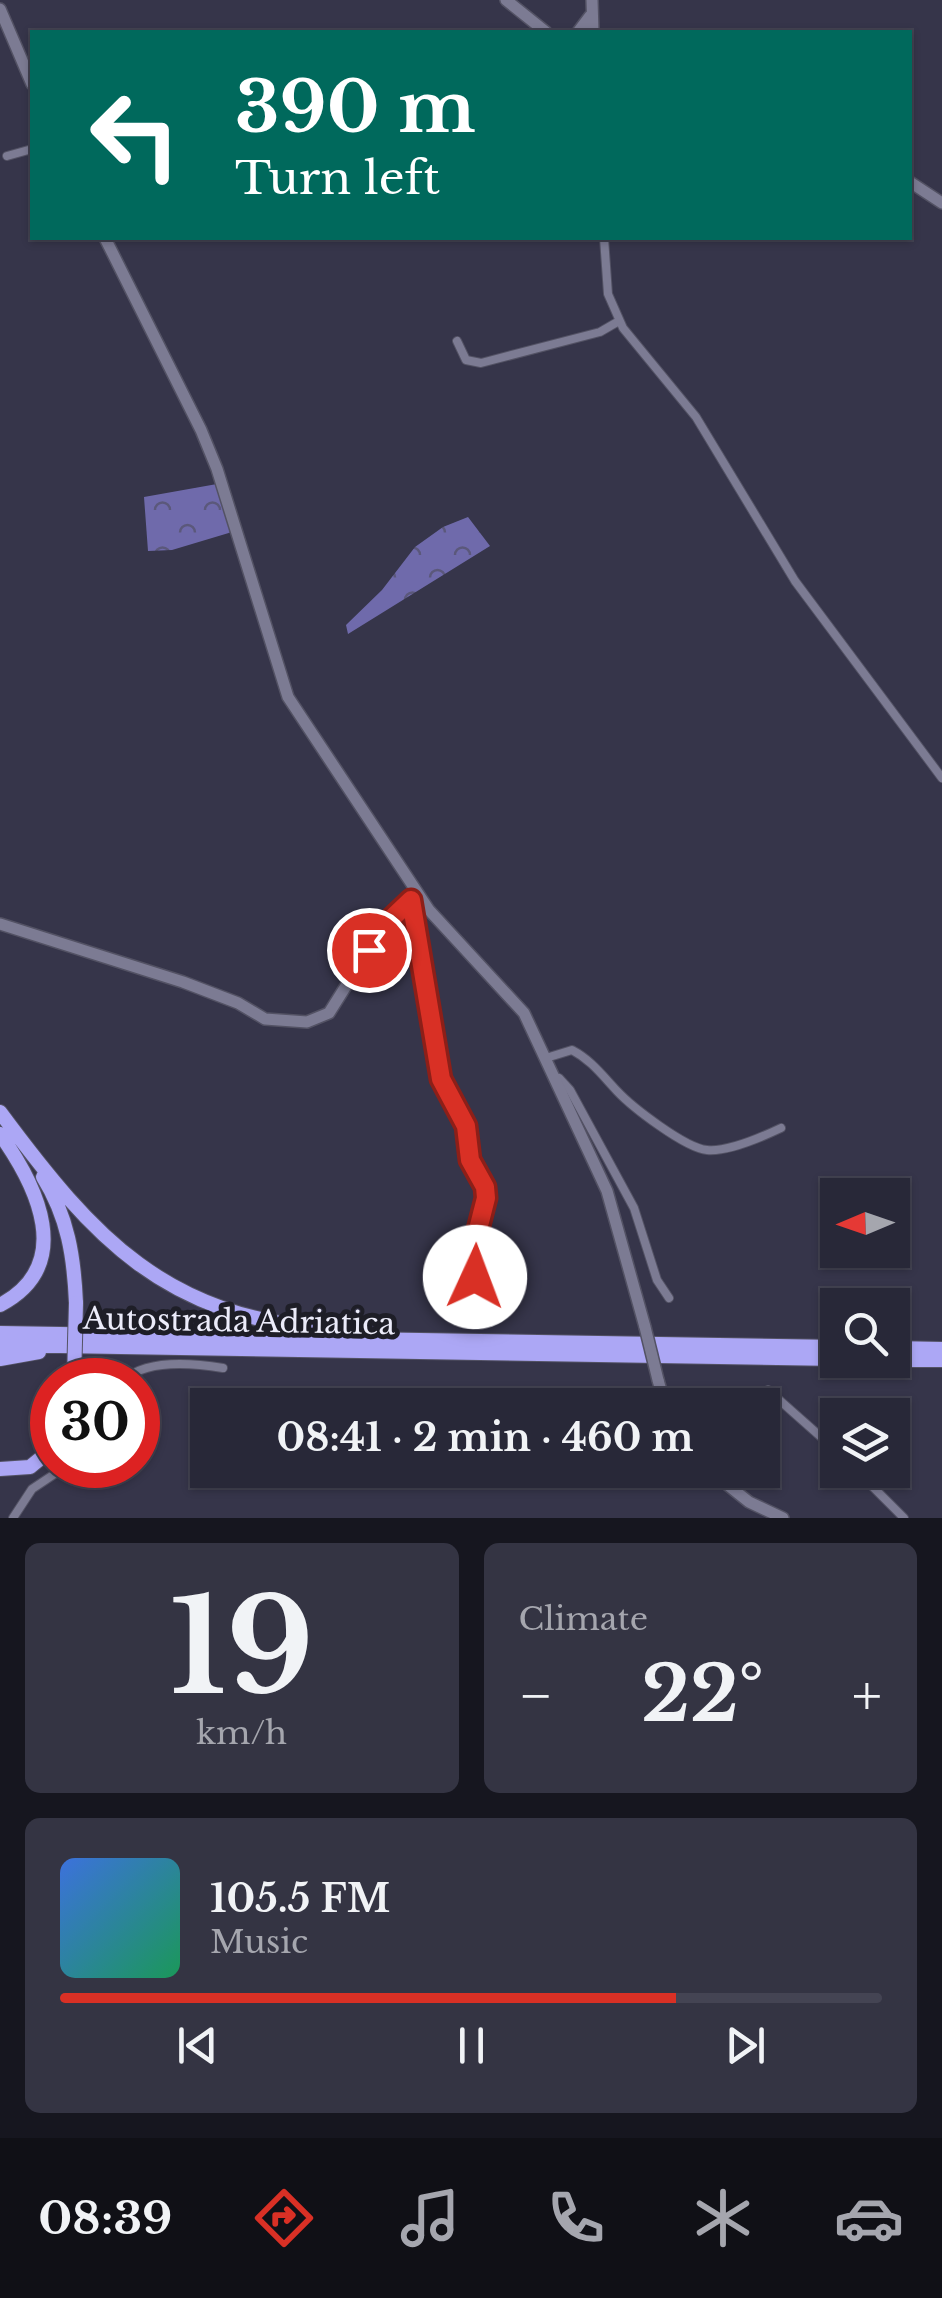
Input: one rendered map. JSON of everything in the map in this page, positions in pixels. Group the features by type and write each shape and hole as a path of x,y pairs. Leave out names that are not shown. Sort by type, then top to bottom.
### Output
{"highway":[{"path":"0,1113 51,1190 68,1232 74,1258 75,1358"},
{"path":"0,1113 106,1239 171,1287 214,1308 254,1320 301,1327 516,1341"},
{"path":"0,1123 19,1144"},
{"path":"0,1134 38,1200 44,1240 29,1281 0,1305"},
{"name":"Autostrada Adriatica","path":"0,1333 820,1348"},
{"name":"Autostrada Adriatica","path":"0,1344 820,1359"},
{"path":"0,1359 28,1353 178,1348"},
{"path":"910,1348 942,1349"},
{"path":"910,1360 942,1360"},
{"path":"0,1469 30,1467"}],"street":[{"path":"506,0 544,30"},
{"path":"587,28 592,0"},
{"path":"0,9 30,76"},
{"path":"7,156 30,150"},
{"path":"912,183 942,203"},
{"path":"106,240 217,469 288,697 415,897 518,1005 546,1058 607,1191 660,1388"},
{"path":"604,240 608,294 618,321 696,416 795,581 942,778"},
{"path":"456,340 466,360 480,364 600,332 618,321"},
{"path":"0,924 184,982 238,1003 265,1020 307,1022 330,1013 378,935 415,897"},
{"path":"415,897 441,1079 466,1126 470,1160 485,1187 486,1198 473,1249 476,1305"},
{"path":"546,1058 572,1050 584,1056 620,1095 689,1143 707,1150 755,1140 781,1128"},
{"path":"552,1071 570,1090 634,1208 657,1280 669,1298"},
{"path":"160,1368 222,1368"},
{"path":"780,1401 820,1436"},
{"path":"12,1518 32,1488"},
{"path":"732,1488 749,1502 783,1518"},
{"path":"874,1488 904,1518"}],"green space":[{"path":"217,484 232,532 172,550 148,551 144,497"},
{"path":"468,517 490,546 348,634 346,625 382,590 415,547 443,527"}],"route":[{"path":"369,950 390,920 411,900 441,1079 466,1126 470,1160 485,1187 486,1198 473,1249 475,1277"}]}
